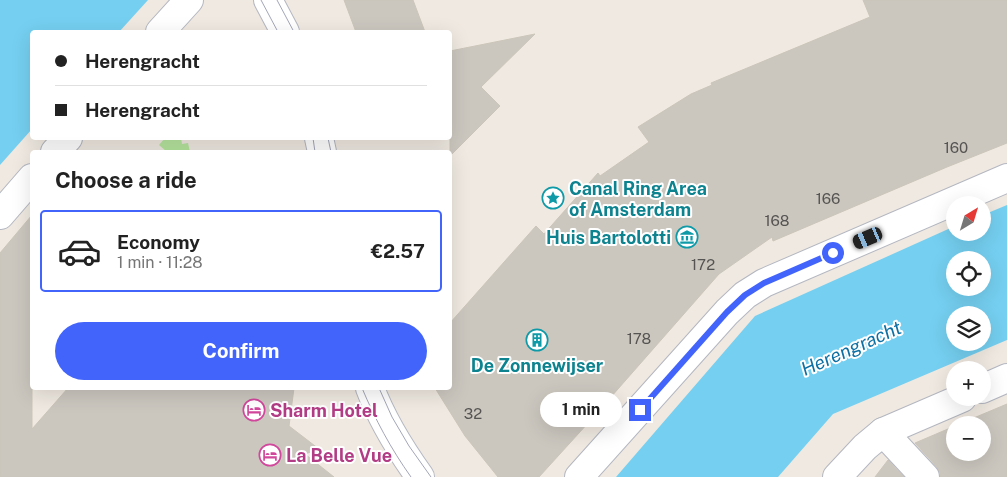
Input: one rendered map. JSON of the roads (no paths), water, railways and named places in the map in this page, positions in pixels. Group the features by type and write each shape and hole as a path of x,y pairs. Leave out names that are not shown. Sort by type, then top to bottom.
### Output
{"street":[{"path":"162,30 188,0"},
{"path":"268,0 284,30"},
{"path":"57,150 66,140"},
{"path":"590,473 727,312 745,295 764,283 1007,178"},
{"path":"0,215 30,180"},
{"path":"991,385 1007,378"},
{"path":"371,390 386,426 420,477"},
{"path":"837,477 865,447 883,432 946,405"},
{"path":"883,432 925,477"}],"water":[{"path":"0,0 148,0 121,30 30,30 30,131 0,165"},
{"name":"Herengracht","path":"1007,205 1007,340 991,347 991,306 946,306 946,351 981,351 958,361 946,361 946,366 833,414 778,477 616,477 755,316 946,230 946,241 991,241 991,212"}],"tram line":[{"path":"261,0 277,30"},
{"path":"277,0 293,30"},
{"path":"313,140 315,150"},
{"path":"328,140 331,150"},
{"path":"363,390 384,434 411,477"},
{"path":"380,390 392,417 409,446 431,477"}],"place":[{"name":"Canal Ring Area of Amsterdam","path":"553,198"},
{"name":"Huis Bartolotti","path":"687,237"},
{"name":"De Zonnewijser","path":"537,340"},
{"name":"Sharm Hotel","path":"254,410"},
{"name":"La Belle Vue","path":"270,455"}]}
